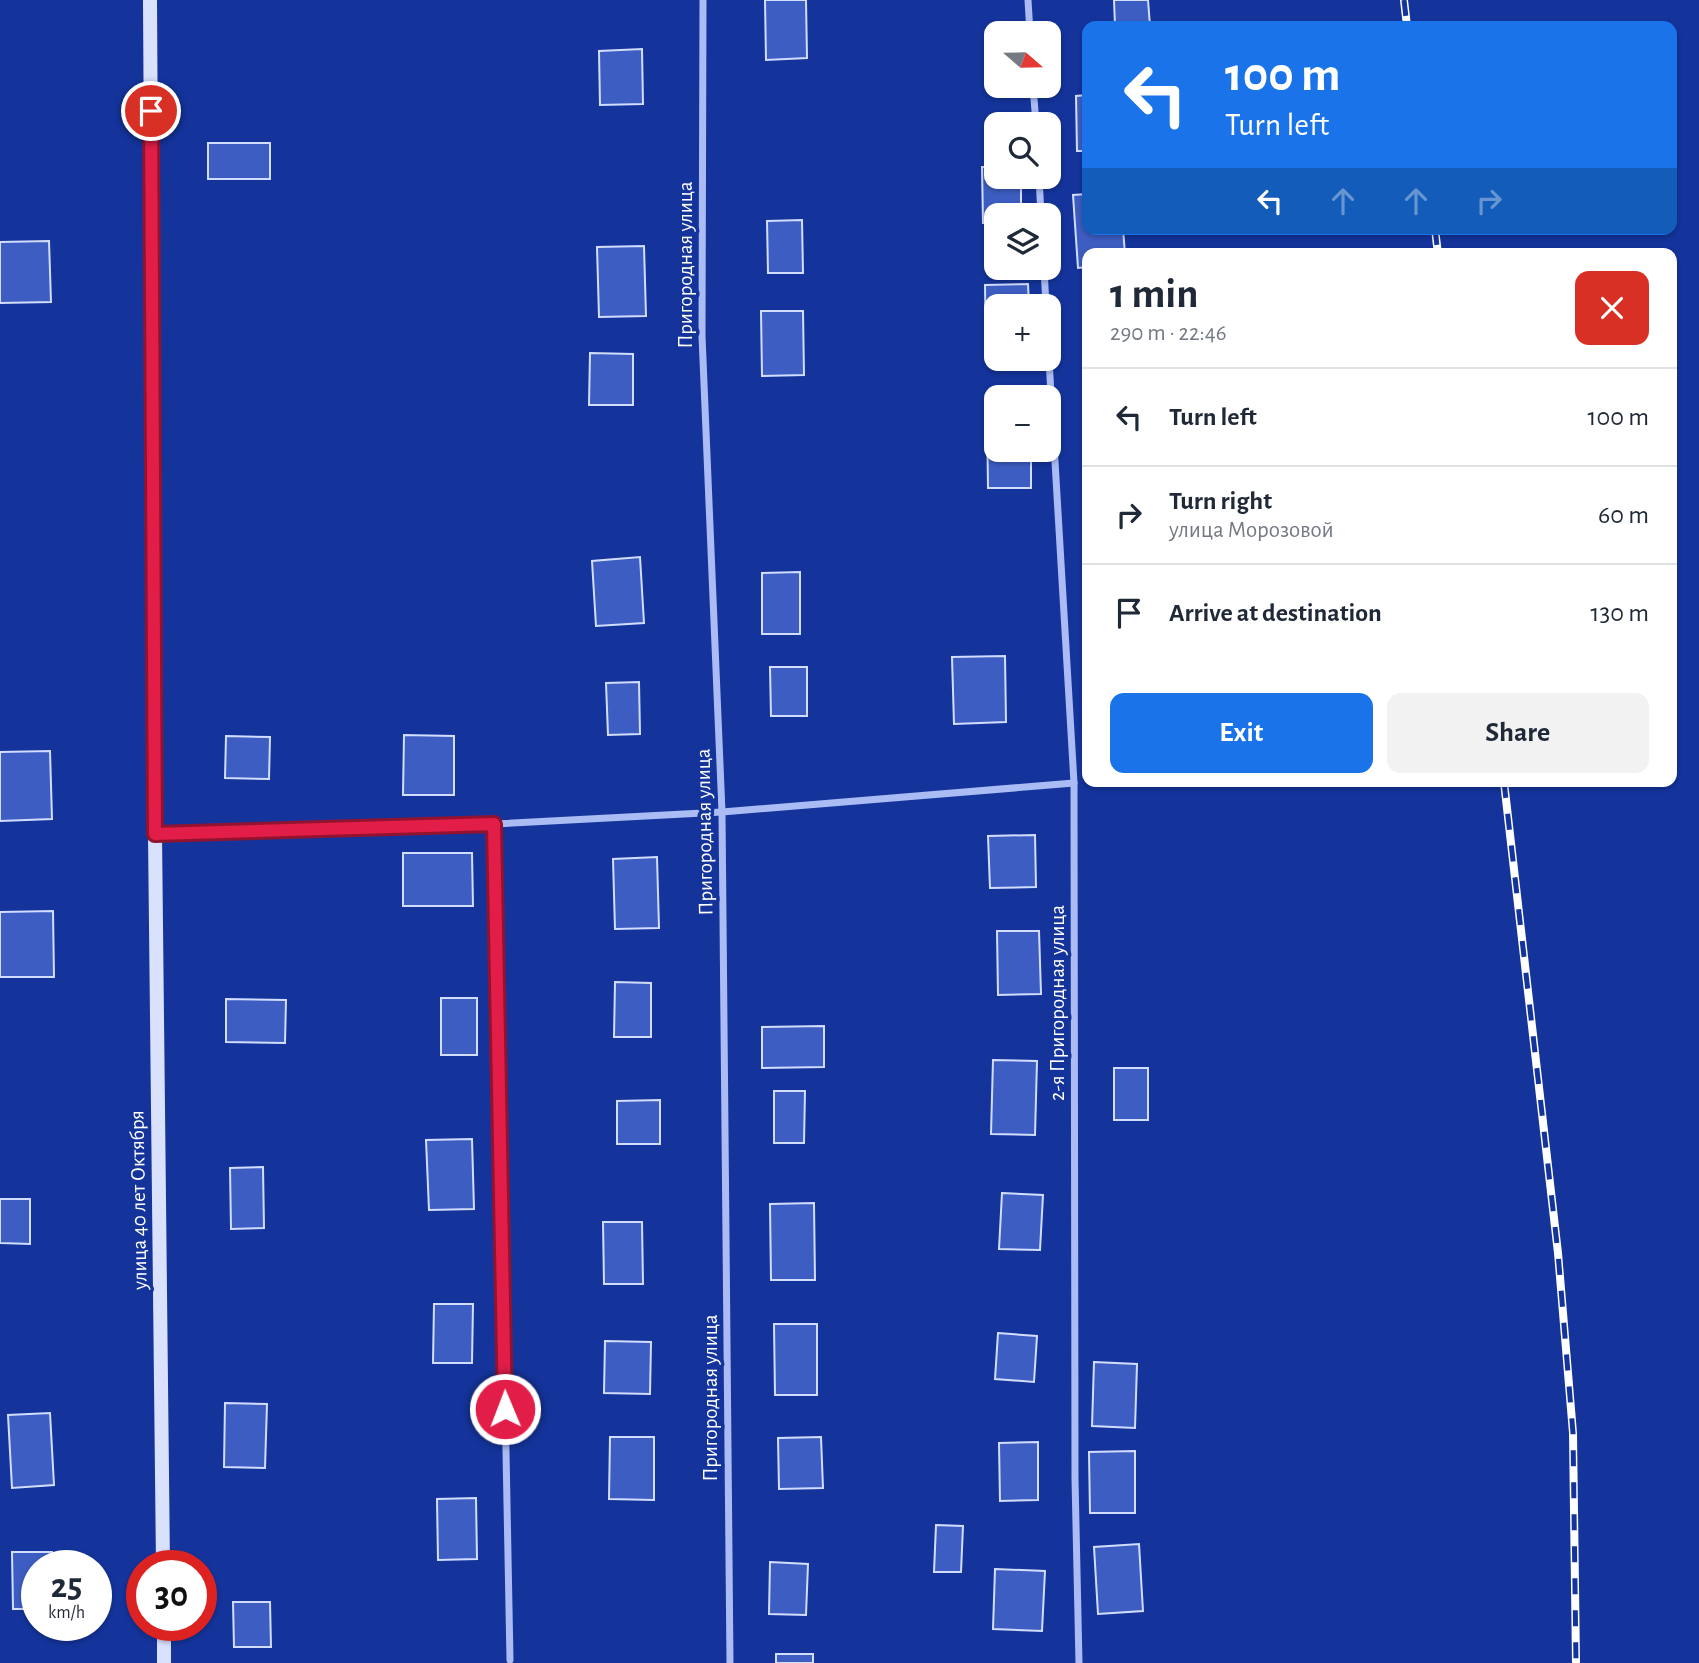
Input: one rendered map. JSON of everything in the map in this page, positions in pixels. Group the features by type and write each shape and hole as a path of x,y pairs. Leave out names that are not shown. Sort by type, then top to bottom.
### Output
{"main road":[{"name":"улица 40 лет Октября","path":"150,0 163,1550"},
{"path":"163,1641 164,1663"}],"street":[{"name":"Пригородная улица","path":"702,0 702,336 722,812 730,1663"},
{"path":"1028,0 1029,21"},
{"name":"2-я Пригородная улица","path":"1050,371 1074,783 1075,1479 1079,1663"},
{"path":"155,834 494,824 722,812 1074,783"},
{"path":"494,824 510,1660"}],"building":[{"path":"765,0 806,0 807,58 766,60"},
{"path":"1114,0 1148,0 1150,21 1115,21"},
{"path":"642,49 643,104 600,105 599,51"},
{"path":"1082,95 1082,151 1077,151 1076,96"},
{"path":"208,143 270,143 270,179 208,179"},
{"path":"984,167 984,189 1021,189 1021,203 984,203 983,223"},
{"path":"1082,194 1082,235 1123,235 1125,248 1082,248 1082,268 1078,268 1073,195"},
{"path":"802,220 803,273 768,273 767,221"},
{"path":"49,241 51,302 0,303 0,242"},
{"path":"644,246 646,316 599,317 597,247"},
{"path":"1028,284 1028,294 985,294 985,285"},
{"path":"761,311 803,311 804,375 762,376"},
{"path":"590,353 633,354 633,405 589,405"},
{"path":"988,462 1031,462 1031,488 988,488"},
{"path":"640,557 644,623 596,626 592,561"},
{"path":"800,572 800,634 762,634 762,573"},
{"path":"1005,656 1006,722 954,724 952,657"},
{"path":"770,667 807,667 807,716 771,716"},
{"path":"639,682 640,734 608,735 606,683"},
{"path":"404,735 454,736 454,795 403,795"},
{"path":"226,736 270,737 269,779 225,778"},
{"path":"50,751 52,819 0,821 0,752"},
{"path":"1035,835 1036,887 990,888 988,836"},
{"path":"403,853 472,853 473,906 403,906"},
{"path":"657,857 659,928 615,929 613,859"},
{"path":"53,911 54,977 0,977 0,912"},
{"path":"997,931 1039,931 1041,994 998,995"},
{"path":"615,982 651,983 651,1037 614,1037"},
{"path":"441,998 477,998 477,1055 441,1055"},
{"path":"226,999 286,1000 285,1043 226,1042"},
{"path":"824,1026 824,1067 762,1068 762,1027"},
{"path":"993,1060 1037,1061 1035,1135 991,1134"},
{"path":"1114,1068 1148,1068 1148,1120 1114,1120"},
{"path":"774,1091 805,1091 804,1143 774,1143"},
{"path":"660,1100 660,1144 617,1144 617,1101"},
{"path":"472,1139 474,1209 429,1210 426,1140"},
{"path":"263,1167 264,1228 231,1229 230,1168"},
{"path":"1002,1193 1043,1195 1040,1250 999,1249"},
{"path":"0,1199 30,1199 30,1244 0,1243"},
{"path":"814,1203 815,1280 771,1280 770,1204"},
{"path":"603,1222 642,1222 643,1284 604,1284"},
{"path":"434,1304 473,1304 472,1363 433,1363"},
{"path":"774,1324 817,1324 817,1395 775,1395"},
{"path":"998,1333 1037,1336 1034,1382 995,1379"},
{"path":"605,1341 651,1342 650,1394 604,1393"},
{"path":"1094,1362 1137,1364 1135,1428 1092,1426"},
{"path":"225,1403 267,1404 265,1468 224,1467"},
{"path":"50,1413 54,1485 12,1488 8,1415"},
{"path":"610,1437 654,1437 654,1500 609,1499"},
{"path":"821,1437 823,1488 779,1489 778,1438"},
{"path":"1038,1442 1038,1500 1000,1501 999,1443"},
{"path":"1135,1451 1135,1513 1090,1513 1089,1452"},
{"path":"476,1498 477,1559 438,1560 437,1499"},
{"path":"936,1525 963,1526 961,1572 934,1572"},
{"path":"1139,1544 1143,1611 1098,1614 1094,1547"},
{"path":"12,1552 21,1552 21,1609 13,1609"},
{"path":"770,1562 808,1564 806,1615 769,1614"},
{"path":"995,1569 1045,1571 1042,1631 993,1629"},
{"path":"233,1602 270,1602 271,1647 234,1647"},
{"path":"776,1654 813,1654 813,1663 776,1663"}],"railway":[{"path":"1404,0 1406,21"},
{"path":"1436,235 1437,248"},
{"path":"1505,787 1558,1253 1573,1433 1576,1663"}],"route":[{"path":"151,111 155,834 494,824 505,1409"}]}
